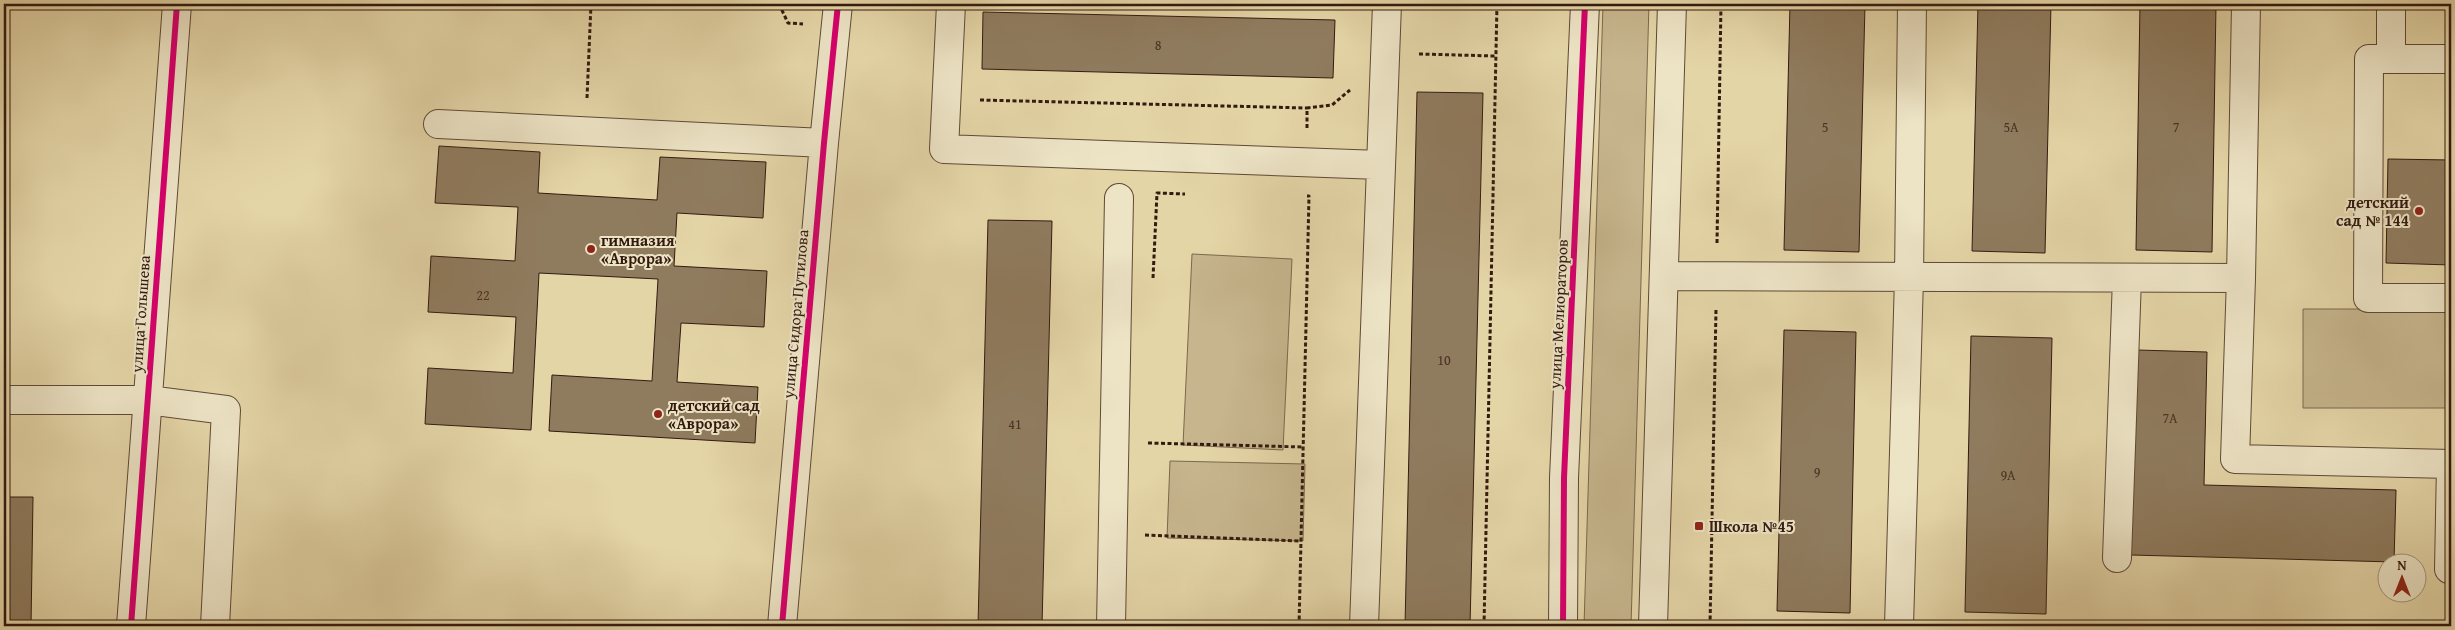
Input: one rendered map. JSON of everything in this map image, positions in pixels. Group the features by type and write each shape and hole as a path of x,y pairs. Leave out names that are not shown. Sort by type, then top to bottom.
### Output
{"street":[{"name":"улица Голышева","path":"131,626 177,4"},
{"name":"улица Сидора Путилова","path":"782,626 838,4"},
{"path":"951,4 944,149 1380,165"},
{"path":"1364,626 1387,4"},
{"name":"улица Мелиораторов","path":"1563,626 1564,478 1585,4"},
{"path":"1653,626 1672,4"},
{"path":"1899,626 1909,278 1912,4"},
{"path":"2246,4 2241,278 2235,459 2451,464 2450,569"},
{"path":"2391,59 2392,4"},
{"path":"2451,59 2369,59 2368,298 2451,298"},
{"path":"438,124 824,143"},
{"path":"1111,626 1119,198"},
{"path":"1664,276 2241,278"},
{"path":"2117,558 2127,278"},
{"path":"4,400 148,400 226,410 215,626"}],"path":[{"path":"586,131 591,4"},
{"path":"1484,626 1497,4"},
{"path":"1710,626 1721,4"},
{"path":"973,100 1307,108 1332,105 1352,88"},
{"path":"1299,626 1309,196 1307,108"},
{"path":"1153,283 1157,193 1195,194"},
{"path":"1299,196 1309,196"},
{"path":"1147,452 1148,433"},
{"path":"1147,443 1303,447"},
{"path":"1144,526 1144,544"},
{"path":"1144,535 1301,541"}],"shaded area":[{"path":"1603,4 1649,4 1631,626 1584,626"},
{"path":"1192,254 1292,259 1283,450 1183,445"},
{"path":"2303,309 2451,309 2451,408 2303,408"},
{"path":"1170,461 1305,464 1303,541 1167,538"}],"building":[{"path":"1790,4 1865,4 1859,252 1784,250"},
{"path":"1978,4 2051,4 2045,253 1972,251"},
{"path":"2140,4 2216,4 2212,252 2136,250"},
{"path":"983,12 1335,20 1333,78 982,69"},
{"path":"1417,92 1483,93 1470,626 1405,626"},
{"path":"439,146 540,152 538,193 657,200 660,157 766,162 763,218 677,213 674,266 767,271 764,327 681,323 677,382 758,387 755,443 549,431 552,375 652,381 658,279 539,273 531,430 425,424 428,368 513,373 516,317 428,312 431,256 515,261 518,207 435,203"},
{"name":"детский сад № 144","path":"2388,159 2451,160 2451,265 2386,263"},
{"path":"988,220 1052,221 1042,626 978,626"},
{"path":"1784,330 1856,332 1850,613 1777,611"},
{"path":"1971,336 2052,338 2046,614 1965,612"},
{"path":"2137,350 2207,352 2204,485 2396,490 2394,552 2378,552 2378,562 2131,555"},
{"path":"4,497 33,497 31,626 4,626"}],"cycle path":[{"path":"131,626 177,4"},
{"path":"782,626 838,4"},
{"path":"1563,626 1564,478 1585,4"}],"place":[{"name":"детский сад № 144","path":"2419,211"},
{"name":"гимназия «Аврора»","path":"591,249"},
{"name":"детский сад «Аврора»","path":"658,414"},
{"name":"Школа №45","path":"1699,526"}]}
